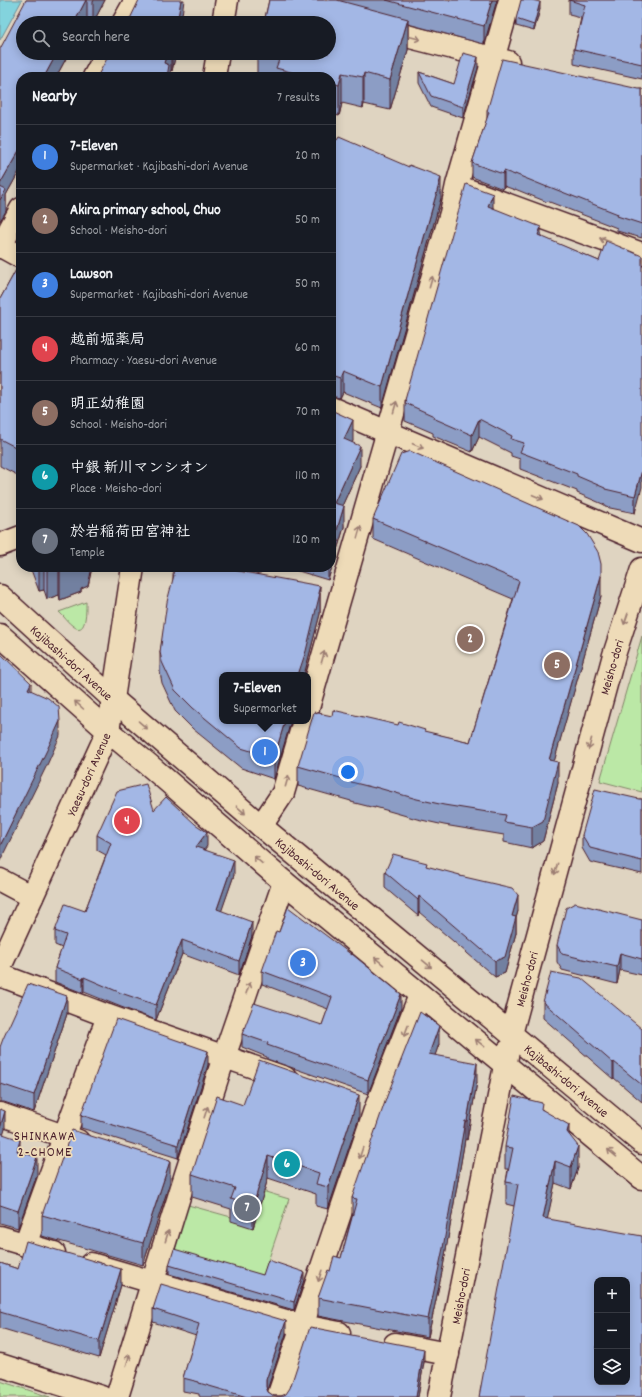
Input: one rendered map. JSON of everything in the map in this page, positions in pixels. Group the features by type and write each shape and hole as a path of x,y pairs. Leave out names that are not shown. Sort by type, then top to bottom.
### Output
{"street":[{"path":"127,16 136,0"},
{"path":"225,16 227,0"},
{"path":"311,698 451,213 457,186 510,0"},
{"path":"362,24 494,59 531,67"},
{"path":"97,72 103,60"},
{"path":"215,72 217,60"},
{"path":"436,178 642,254"},
{"path":"16,218 0,247 16,255"},
{"path":"336,410 642,541"},
{"path":"0,545 16,539"},
{"name":"Meisho-dori","path":"439,1397 511,1034 614,655 642,569"},
{"name":"Yaesu-dori Avenue","path":"0,968 108,731 131,572"},
{"name":"Kajibashi-dori Avenue","path":"0,596 113,699 261,826 642,1143"},
{"name":"Kajibashi-dori Avenue","path":"1,637 284,882 642,1178"},
{"path":"261,826 283,793 303,724"},
{"path":"579,786 600,791"},
{"path":"0,880 32,897"},
{"path":"117,1397 152,1282 178,1172 224,1056 284,882"},
{"path":"0,975 108,1016 307,1086"},
{"path":"278,1397 303,1326 367,1107 420,994"},
{"path":"25,1245 108,1016"},
{"path":"0,1114 94,1146"},
{"path":"0,1237 303,1326 357,1336"},
{"path":"380,1341 448,1354"},
{"path":"0,1365 101,1397"}],"green space":[{"path":"86,602 85,621 81,628 71,625 59,612"},
{"path":"642,636 642,792 600,781"},
{"path":"242,1185 289,1199 261,1282 173,1256 188,1205 231,1217"},
{"path":"0,1381 50,1397 0,1397"}],"water":[{"path":"0,0 22,0 0,40"}],"building":[{"path":"26,0 86,0 78,16 18,16"},
{"path":"139,0 181,0 178,16 131,16"},
{"path":"269,0 337,0 408,19 390,80 364,73 363,77 342,73 339,85 336,84 336,72 291,72 276,68 279,60 336,60 336,16 266,16"},
{"path":"386,0 492,0 484,26"},
{"path":"521,0 540,2 534,25 516,19"},
{"path":"569,0 642,0 642,64 574,49 585,5"},
{"path":"16,19 16,60 53,60 47,72 16,72 16,156 0,184 0,49"},
{"path":"463,53 478,57 463,107 431,96 419,72 454,84"},
{"path":"502,59 642,89 642,224 617,216 618,214 515,174 504,171 503,174 472,163 489,112 487,111"},
{"path":"106,60 165,60 164,63 169,65 168,72 100,72"},
{"path":"339,137 409,167 409,165 441,177 382,387 343,371 340,378 336,377 336,140"},
{"path":"466,184 493,194 488,206 541,227 538,235 599,261 606,241 642,256 642,470 635,496 605,489 577,476 577,474 520,452 524,443 511,439 512,436 479,419 472,435 433,418 434,416 405,403"},
{"path":"0,187 6,190 0,200"},
{"path":"16,270 16,447 0,439 0,299"},
{"path":"336,412 353,420 344,439 360,446 336,499"},
{"path":"410,451 579,526 587,534 598,552 601,564 601,576 549,760 558,762 543,821 532,827 504,822 506,815 417,799 351,782 298,766 314,712 332,716 333,710 398,725 399,722 425,730 424,731 470,742 519,581 373,519 401,454"},
{"path":"336,504 344,506 336,533"},
{"path":"173,572 244,572 320,586 318,593 320,593 306,651 299,672 219,672 219,724 284,724 274,758 241,748 193,708 175,690 162,662 160,652 167,602"},
{"path":"0,653 31,683 28,689 48,698 59,707 60,721 0,846"},
{"path":"146,784 154,810 166,797 195,824 207,832 196,847 234,860 217,909 252,922 239,961 182,940 156,1005 121,993 84,977 83,979 55,968 66,935 55,931 65,904 85,911 111,843 97,835 117,791"},
{"path":"595,789 642,799 642,861 590,848 582,835"},
{"path":"393,854 427,863 426,866 460,876 512,888 518,895 512,916 516,917 505,957 495,961 419,896 418,900 385,872"},
{"path":"575,903 642,920 642,959 620,953 617,967 562,954 557,945 566,908"},
{"path":"288,907 352,954 401,994 368,1080 267,1045 268,1043 242,1034 254,1003 322,1025 332,997 262,971 276,931 279,932"},
{"path":"551,972 581,978 642,1029 642,1085 614,1062 613,1063 543,1002"},
{"path":"28,984 67,996 34,1095 0,1084 0,1047"},
{"path":"420,1012 439,1026 429,1054 477,1063 467,1121 465,1121 443,1248 428,1319 318,1298 328,1270 330,1271 334,1256 341,1258 357,1199 352,1198 387,1096"},
{"path":"116,1019 208,1051 178,1145 81,1115"},
{"path":"259,1060 359,1095 328,1187 316,1184 319,1173 268,1156 253,1206 231,1199 235,1188 192,1174 217,1096 243,1105"},
{"path":"514,1096 542,1103 541,1109 569,1125 567,1132 578,1146 571,1167 555,1161 543,1218 642,1236 642,1397 479,1397 518,1184 506,1182 513,1148 505,1147"},
{"path":"0,1109 5,1111 0,1128"},
{"path":"72,1130 170,1161 143,1243 42,1215"},
{"path":"0,1133 20,1140 17,1151 37,1157 18,1211 0,1205"},
{"path":"26,1241 121,1269 99,1341 0,1312 0,1263 18,1269"},
{"path":"174,1249 263,1275 268,1260 304,1272 294,1302 169,1265"},
{"path":"161,1284 286,1321 266,1380 268,1392 274,1396 286,1394 290,1388 310,1327 424,1349 416,1397 247,1397 183,1378 199,1324 153,1309"}],"place":[{"name":"Akira primary school, Chuo","path":"470,639"},
{"name":"明正幼稚園","path":"557,665"},
{"name":"7-Eleven","path":"265,752"},
{"name":"越前堀薬局","path":"127,821"},
{"name":"Lawson","path":"303,963"},
{"name":"中銀 新川マンシオン","path":"287,1164"},
{"name":"於岩稲荷田宮神社","path":"247,1208"}],"district":[{"name":"SHINKAWA 2-CHOME","path":"45,1144"}]}
